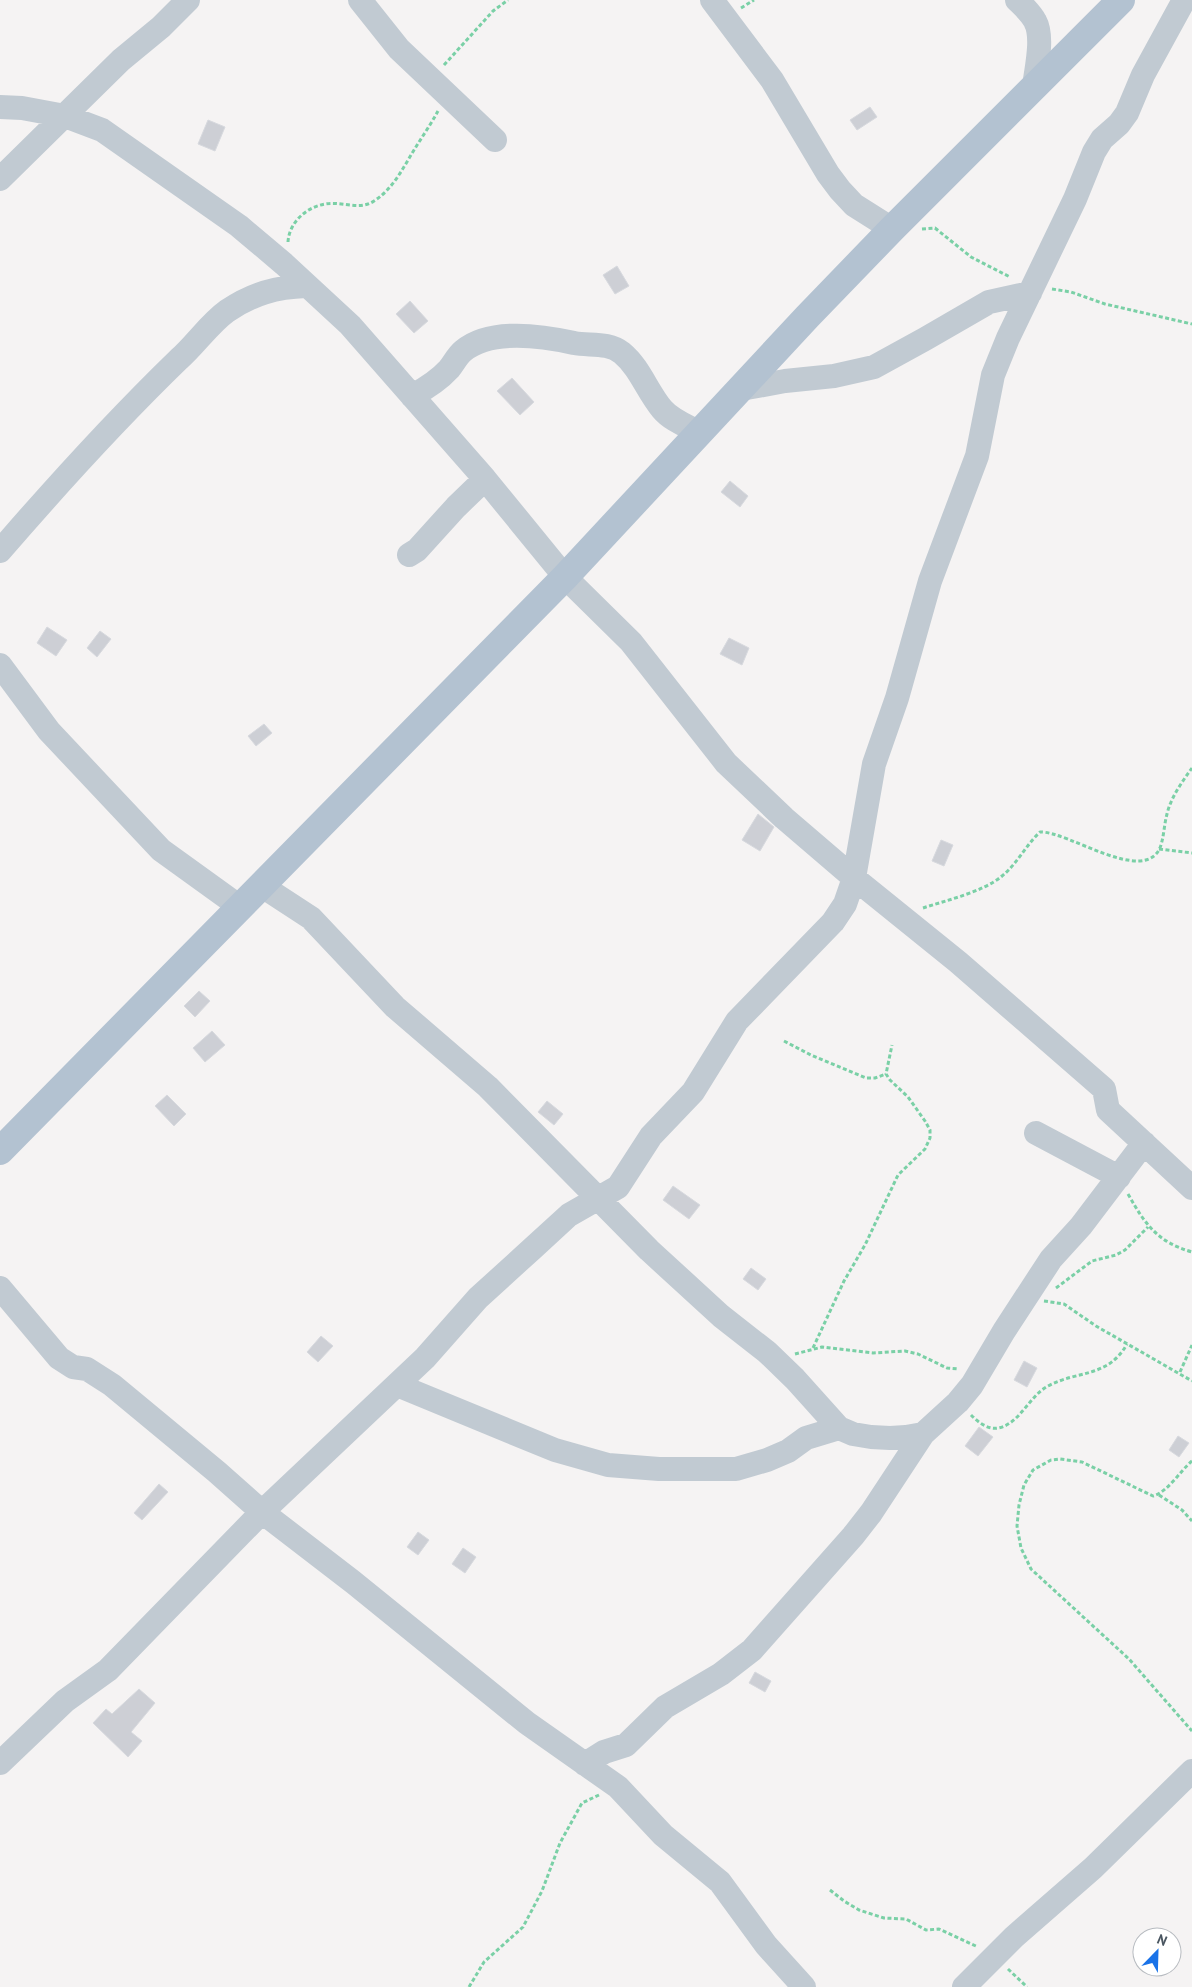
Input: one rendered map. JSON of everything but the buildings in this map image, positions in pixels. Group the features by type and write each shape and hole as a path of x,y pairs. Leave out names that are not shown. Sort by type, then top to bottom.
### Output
{"main road":[{"path":"0,1151 565,577 807,317 895,226 1121,0"}],"street":[{"path":"0,179 121,60 161,27 188,0"},
{"path":"360,0 399,49 438,87 474,118 495,140"},
{"path":"712,0 772,80 828,174 840,190 854,205 895,226"},
{"path":"1017,0 1034,18 1040,37 1034,87"},
{"path":"0,1763 65,1701 108,1670 262,1512 425,1358 478,1298 569,1215 618,1187 651,1136 693,1092 737,1021 833,922 845,904 854,878 874,764 897,698 930,581 977,456 993,375 1008,338 1075,199 1094,152 1102,139 1119,124 1127,113 1143,75 1184,0"},
{"path":"0,107 22,108 64,116 102,130 164,171 239,226 284,264 350,325 485,479 565,577 631,642 726,763 784,818 854,878 958,962 1104,1089 1108,1110 1192,1188"},
{"path":"0,551 144,392 187,352 214,322 240,303 264,291 285,286 306,286"},
{"path":"741,389 785,381 834,376 874,366 901,353 990,302 1031,289"},
{"path":"412,396 449,370 464,350 475,344 492,338 530,336 554,338 577,343 604,345 621,352 640,373 658,404 669,416 700,433"},
{"path":"409,555 417,550 456,507 485,479"},
{"path":"0,665 49,731 161,850 240,907"},
{"path":"262,886 311,918 395,1006 488,1087 598,1199 721,1316 767,1352 795,1379 839,1428 853,1434 871,1437 906,1438 923,1434"},
{"path":"1036,1133 1119,1177"},
{"path":"585,1764 604,1752 626,1745 665,1707 721,1674 752,1650 871,1514 923,1434 958,1402 972,1385 1014,1315 1052,1259 1081,1226 1144,1143"},
{"path":"0,1288 58,1358 73,1367 88,1369 112,1385 262,1512 353,1582 527,1723 618,1787 663,1835 720,1882 766,1945 804,1987"},
{"path":"397,1385 556,1450 608,1465 736,1469 767,1460 788,1451 806,1438 839,1428"},
{"path":"964,1987 996,1955 1093,1868 1192,1772"}],"path":[{"path":"284,264 288,256 291,228 298,218 308,211 325,204 361,206 373,202 385,192 397,177 438,87 493,11 508,0"},
{"path":"895,226 922,229 935,228 971,257 1031,289 1071,292 1105,304 1192,324"},
{"path":"902,916 991,883 1002,876 1040,832 1057,835 1126,860 1144,862 1152,858 1159,849 1167,813 1176,790 1192,768"},
{"path":"1159,849 1192,853"},
{"path":"784,1042 861,1076 875,1078 886,1074"},
{"path":"813,1348 844,1281 865,1245 898,1175 925,1149 930,1138 930,1130 925,1120 908,1097 886,1074 892,1045"},
{"path":"1119,1177 1148,1227 1168,1243 1192,1252"},
{"path":"1049,1294 1092,1261 1116,1255 1125,1250 1148,1227"},
{"path":"1045,1298 1041,1301 1064,1304 1096,1326 1180,1372 1192,1381"},
{"path":"958,1402 987,1427 1005,1426 1017,1417 1047,1386 1106,1366 1121,1355 1128,1344"},
{"path":"1180,1372 1192,1345"},
{"path":"767,1352 794,1354 813,1348 874,1353 905,1352 918,1354 955,1370 987,1360"},
{"path":"1192,1461 1159,1494 1149,1495 1082,1462 1060,1459 1051,1460 1033,1470 1024,1485 1017,1526 1021,1548 1031,1569 1129,1659 1192,1731"},
{"path":"1159,1494 1182,1510 1192,1521"},
{"path":"469,1987 484,1962 523,1927 542,1891 560,1843 582,1803 618,1787"},
{"path":"830,1890 859,1910 884,1918 906,1919 926,1930 939,1929 996,1955 1027,1987"}]}
